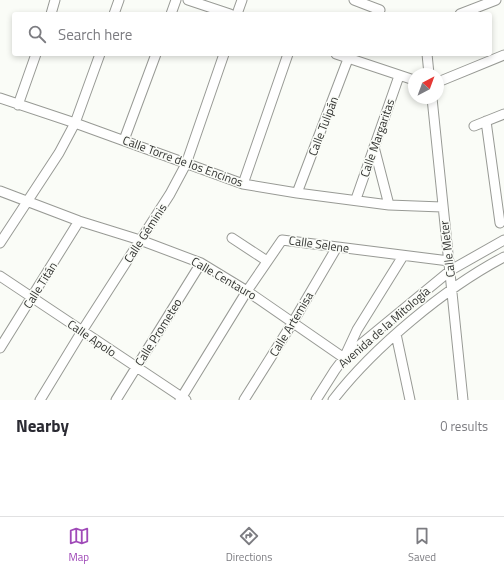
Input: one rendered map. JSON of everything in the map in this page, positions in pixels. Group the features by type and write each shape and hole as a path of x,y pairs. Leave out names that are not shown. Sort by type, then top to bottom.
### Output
{"street":[{"path":"51,12 56,0"},
{"path":"115,12 119,0"},
{"path":"172,12 176,0"},
{"path":"188,0 224,12"},
{"path":"238,12 242,0"},
{"path":"354,0 380,10"},
{"path":"465,12 496,0"},
{"path":"444,80 504,55"},
{"path":"18,105 35,56"},
{"path":"0,243 59,154 75,123 99,56"},
{"path":"124,140 155,56"},
{"name":"Calle Géminis","path":"40,400 82,331 170,194 186,164 223,56"},
{"path":"243,184 287,56"},
{"path":"341,56 408,78"},
{"path":"427,56 428,68"},
{"name":"Calle Tulipán","path":"298,193 348,59"},
{"name":"Calle Margaritas","path":"356,200 399,76"},
{"name":"Calle Torre de los Encinos","path":"0,98 124,140 243,184 389,205 442,207"},
{"name":"Calle Meter","path":"433,104 463,400"},
{"path":"474,126 504,114"},
{"path":"486,121 501,207 500,223"},
{"path":"374,147 389,205"},
{"name":"Calle Centauro","path":"0,191 79,222 140,240 201,263 247,291 344,358"},
{"name":"Calle Titán","path":"0,348 79,222"},
{"path":"232,238 267,261"},
{"name":"Calle Selene","path":"182,399 247,291 282,240 403,256 450,266"},
{"name":"Avenida de la Mitología","path":"316,400 344,358 450,266 504,240"},
{"name":"Calle Artemisa","path":"244,400 293,322 337,247"},
{"path":"344,358 357,330 403,256"},
{"name":"Avenida de la Mitología","path":"333,400 347,382 396,334 452,290 504,257"},
{"name":"Calle Prometeo","path":"116,400 201,263"},
{"name":"Calle Apolo","path":"0,276 182,399"},
{"path":"396,334 408,398"}]}
